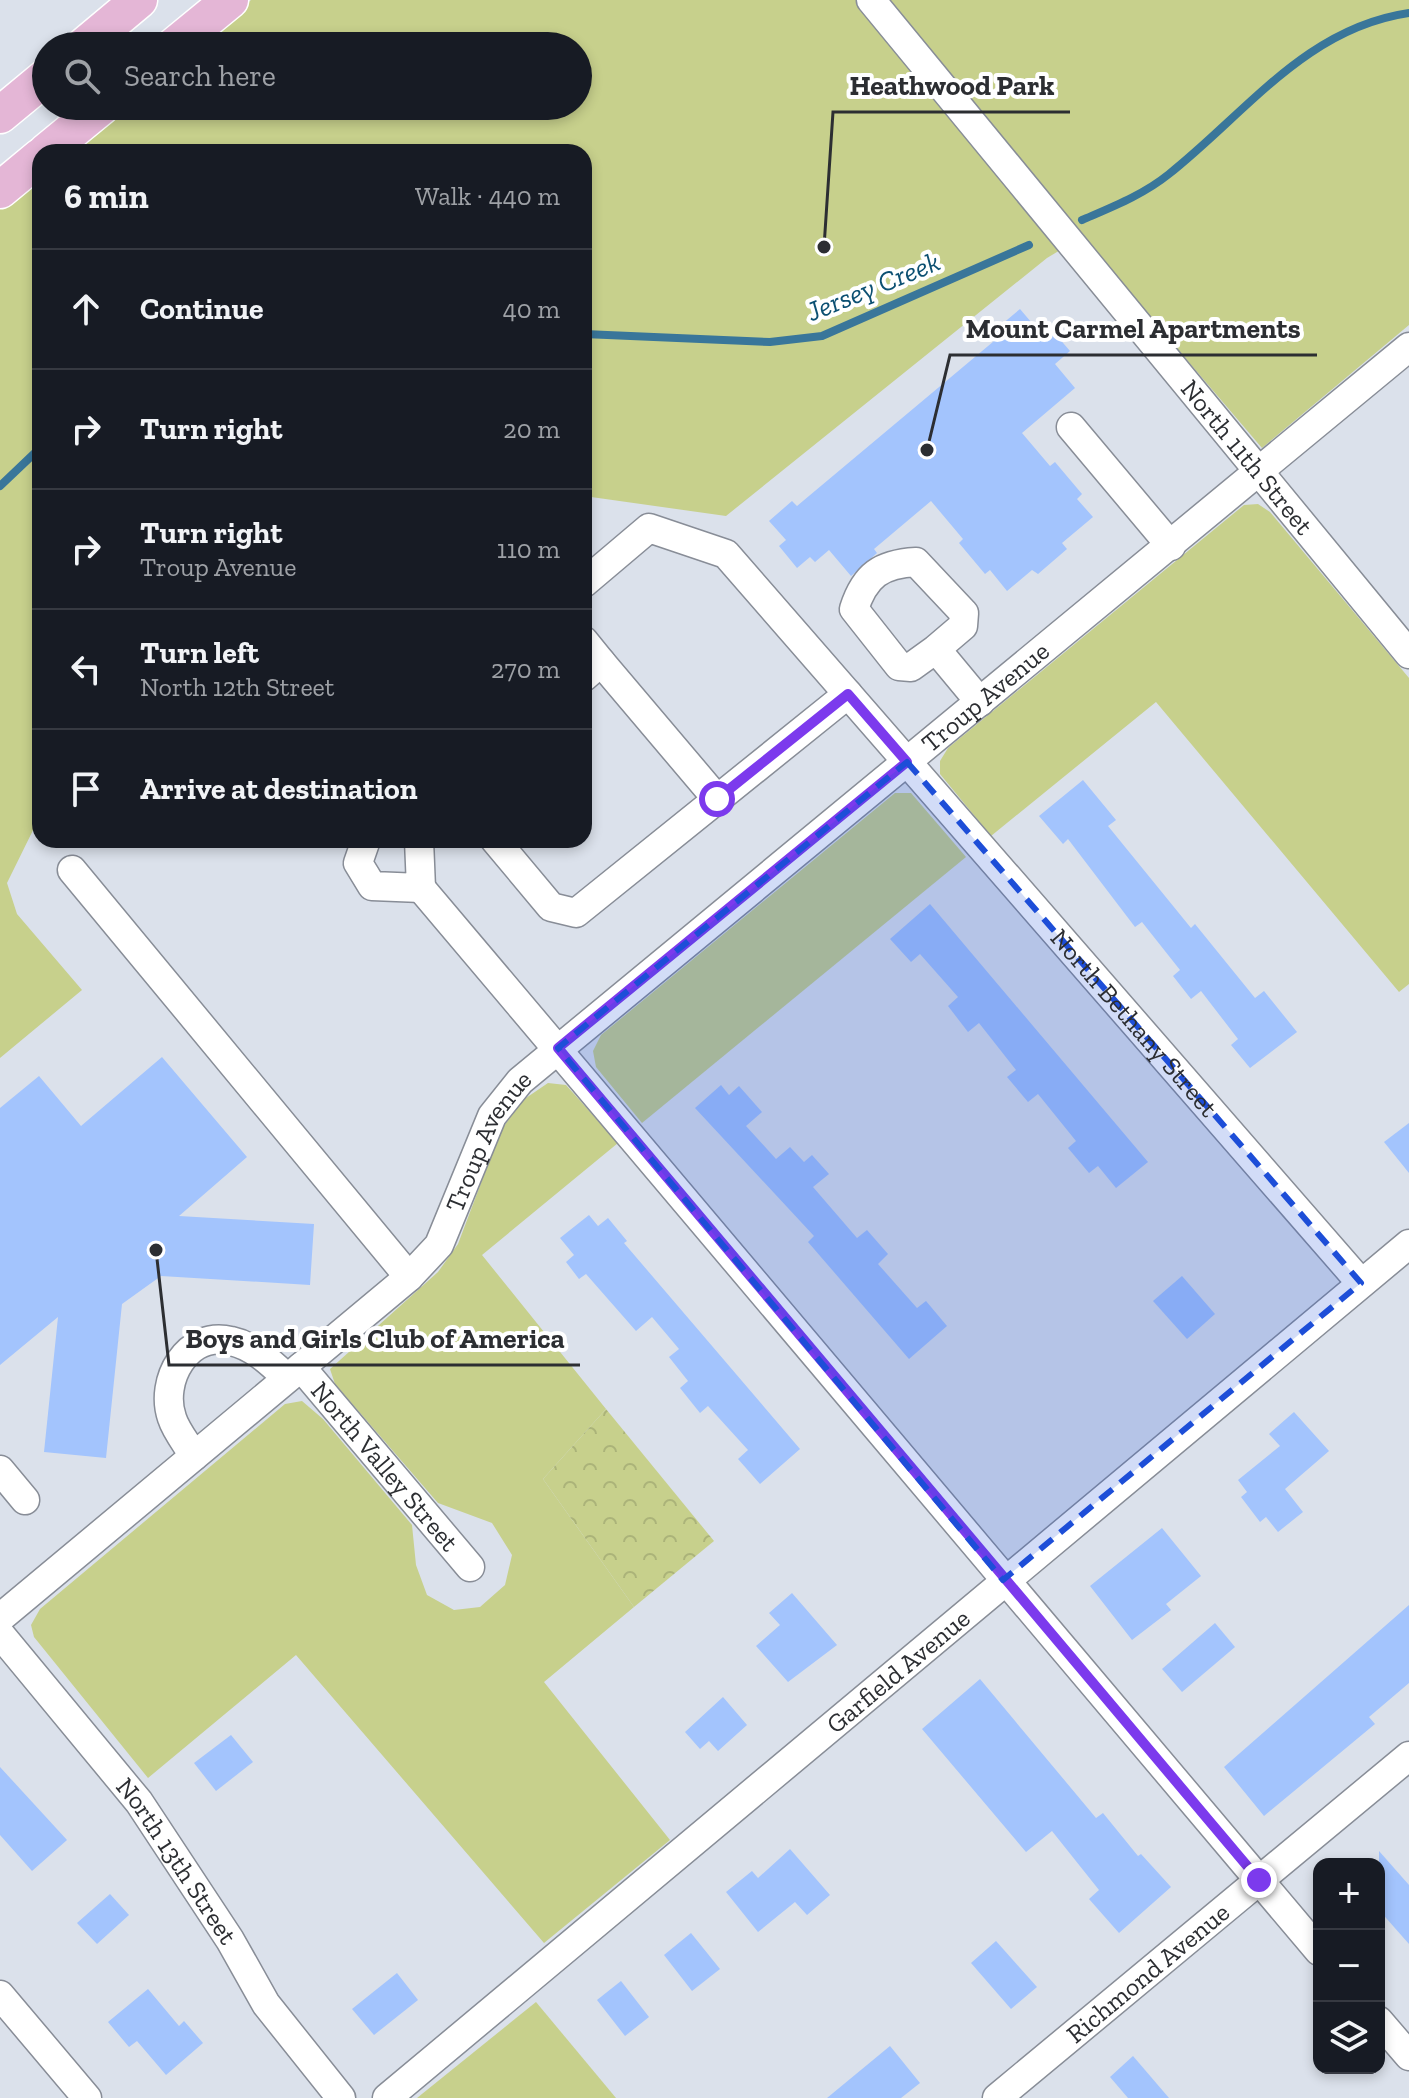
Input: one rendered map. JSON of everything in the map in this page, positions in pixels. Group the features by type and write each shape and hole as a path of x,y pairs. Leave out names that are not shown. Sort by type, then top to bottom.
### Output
{"main road":[{"path":"101,32 139,0"},
{"path":"191,32 230,0"},
{"path":"0,115 32,89"},
{"path":"56,144 85,120"},
{"path":"0,190 32,164"}],"street":[{"name":"North 11th Street","path":"871,0 1409,654"},
{"name":"Troup Avenue","path":"0,1618 409,1277 439,1245 492,1116 520,1081 1409,347"},
{"path":"1071,427 1171,546"},
{"name":"North Bethany Street","path":"592,576 649,528 726,554 1361,1283"},
{"path":"936,649 980,702"},
{"path":"592,662 717,799"},
{"path":"502,848 551,907 576,913 848,694"},
{"path":"363,848 358,863 372,886 421,888"},
{"path":"419,848 421,888 1313,1944"},
{"path":"72,870 409,1277"},
{"name":"Garfield Avenue","path":"387,2098 1003,1580 1409,1244"},
{"name":"North Valley Street","path":"194,1456 172,1419 168,1394 174,1370 186,1352 206,1341 229,1340 294,1373 470,1567"},
{"path":"0,1470 25,1500"},
{"name":"North 13th Street","path":"0,1634 139,1802 230,1940 266,2004 341,2098"},
{"name":"Richmond Avenue","path":"997,2098 1409,1756"},
{"path":"0,1995 87,2098"},
{"path":"1385,2028 1409,2056"}],"highlighted area":[{"path":"907,762 1361,1283 1003,1580 558,1048"}],"green space":[{"path":"251,0 1409,0 1409,325 1262,448 1082,237 1047,258 726,516 592,497 592,144 77,144 105,120 592,120 592,32 212,32"},
{"path":"32,181 32,832 7,883 17,914 82,990 0,1058 0,208"},
{"path":"1258,504 1270,512 1409,678 1409,984 1399,992 1156,702 991,836 940,774 940,761 948,748 1244,505"},
{"path":"895,793 911,793 966,857 642,1123 596,1067 593,1051 601,1035"},
{"path":"548,1083 566,1085 618,1143 482,1255 606,1409 543,1479 634,1607 544,1682 670,1840 544,1943 296,1655 148,1778 34,1637 31,1625 40,1609 285,1404 302,1401 323,1419 412,1525 416,1565 427,1595 454,1610 480,1607 505,1585 512,1555 492,1523 438,1503 335,1384 330,1369 438,1272 458,1244 501,1130 523,1100"},
{"path":"606,1409 714,1541 634,1607 543,1479"},
{"path":"536,2002 616,2098 417,2098"}],"building":[{"path":"1020,309 1037,329 1045,322 1070,351 1055,364 1075,388 1022,433 1050,466 1055,462 1082,494 1077,499 1093,517 1062,543 1067,549 1038,574 1032,570 1007,591 990,570 985,574 959,543 963,539 931,501 874,549 877,553 851,576 829,550 815,562 810,557 797,568 779,546 786,540 769,521 792,501 797,506 1000,336 995,330"},
{"path":"1083,780 1116,820 1108,826 1191,928 1195,924 1255,998 1264,991 1297,1032 1250,1068 1231,1045 1238,1039 1201,991 1191,999 1173,976 1180,970 1142,922 1135,927 1068,839 1063,844 1039,816"},
{"path":"930,904 1148,1162 1116,1188 1098,1166 1089,1173 1068,1148 1076,1141 1038,1094 1028,1102 1007,1077 1016,1070 979,1023 968,1032 948,1006 958,997 920,954 911,962 890,939"},
{"path":"162,1057 247,1157 179,1216 314,1224 310,1285 161,1276 122,1304 106,1458 44,1452 58,1317 0,1365 0,1108 39,1076 81,1126"},
{"path":"721,1085 729,1095 739,1086 762,1112 746,1126 776,1159 790,1147 804,1162 812,1155 829,1174 813,1187 857,1238 867,1230 888,1254 878,1264 917,1308 926,1301 947,1326 909,1359 808,1242 814,1236 695,1108"},
{"path":"1409,1123 1409,1173 1384,1142"},
{"path":"589,1215 598,1226 608,1218 627,1241 624,1243 800,1449 760,1484 738,1459 748,1450 708,1406 700,1413 680,1388 688,1381 669,1357 679,1349 652,1317 636,1331 586,1274 579,1279 566,1262 574,1255 560,1238"},
{"path":"1182,1276 1215,1314 1187,1339 1153,1301"},
{"path":"1294,1412 1329,1451 1285,1489 1303,1512 1278,1532 1266,1517 1260,1522 1241,1497 1247,1492 1238,1480 1280,1446 1269,1434"},
{"path":"1162,1528 1201,1576 1166,1604 1171,1610 1132,1640 1090,1586"},
{"path":"792,1593 837,1645 788,1682 756,1646 780,1625 769,1613"},
{"path":"1409,1605 1409,1683 1369,1717 1375,1724 1264,1816 1224,1767"},
{"path":"1215,1623 1235,1647 1182,1692 1162,1669"},
{"path":"980,1679 1096,1818 1103,1813 1138,1856 1141,1854 1171,1887 1119,1933 1089,1899 1099,1890 1052,1831 1026,1852 922,1729"},
{"path":"723,1697 747,1725 718,1751 709,1741 700,1749 685,1732"},
{"path":"231,1735 253,1762 216,1791 194,1763"},
{"path":"0,1767 67,1840 32,1871 0,1835"},
{"path":"790,1849 830,1895 807,1915 795,1902 758,1932 726,1892 752,1871 758,1878"},
{"path":"1379,1851 1409,1885 1409,1944 1385,1917 1385,1858 1379,1858"},
{"path":"110,1894 129,1915 97,1944 77,1923"},
{"path":"691,1933 720,1969 692,1991 664,1955"},
{"path":"996,1941 1037,1987 1011,2009 971,1963"},
{"path":"397,1973 418,2000 374,2035 352,2009"},
{"path":"621,1981 649,2017 625,2036 597,2000"},
{"path":"148,1989 179,2026 184,2021 203,2043 166,2075 137,2041 129,2047 108,2022"},
{"path":"890,2046 920,2083 901,2098 827,2098"},
{"path":"1133,2056 1169,2098 1128,2098 1110,2077"}],"waterway":[{"name":"Jersey Creek","path":"1082,220 1127,200 1159,181 1308,54 1372,22 1409,13"},
{"name":"Jersey Creek","path":"592,334 770,342 822,336 1029,245"},
{"name":"Jersey Creek","path":"0,486 32,456"}],"place":[{"name":"Heathwood Park","path":"824,247"},
{"name":"Mount Carmel Apartments","path":"927,450"},
{"name":"Boys and Girls Club of America","path":"156,1250"}],"route":[{"path":"717,799 848,694 907,762 558,1048 1003,1580 1259,1880"}]}
